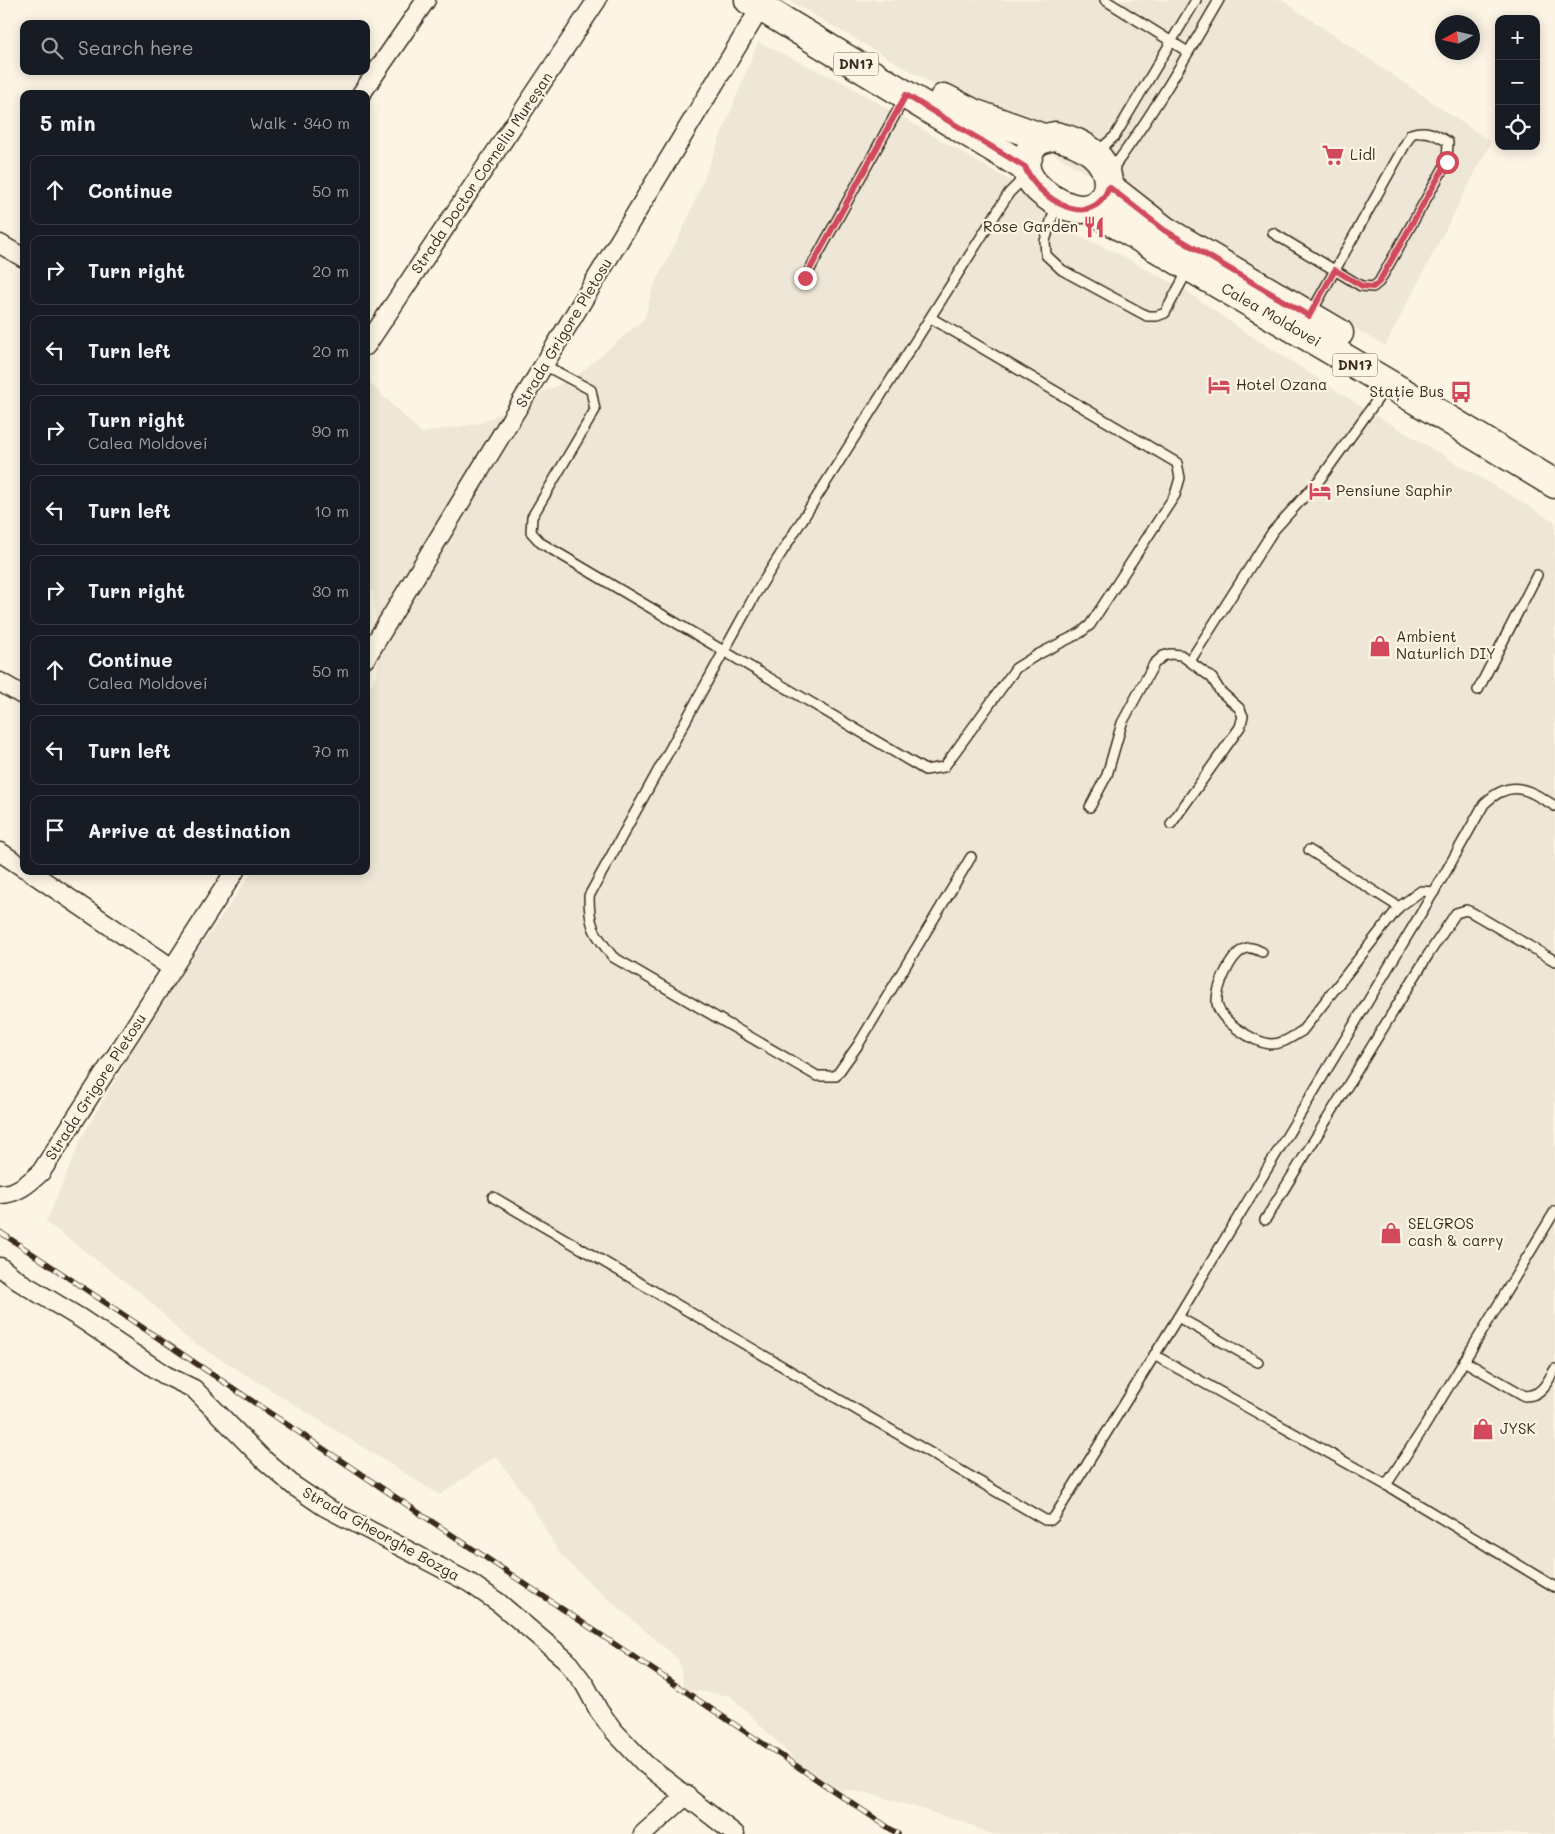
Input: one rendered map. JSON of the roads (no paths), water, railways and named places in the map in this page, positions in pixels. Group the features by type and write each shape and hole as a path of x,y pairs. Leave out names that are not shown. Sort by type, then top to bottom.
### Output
{"main road":[{"name":"DN17","path":"763,2 906,95 1027,170"},
{"name":"DN17","path":"763,2 973,113 1042,138"},
{"path":"1056,136 1073,140 1103,172 1105,197 1098,204 1080,210 1057,202 1043,193 1027,170 1029,152 1034,144 1042,138 1056,136"},
{"name":"Calea Moldovei","path":"1103,172 1164,230 1555,462"},
{"name":"Calea Moldovei","path":"1089,208 1555,484"}],"street":[{"path":"364,90 426,0"},
{"name":"Strada Doctor Corneliu Mureșan","path":"370,340 597,0"},
{"name":"Strada Grigore Pletosu","path":"370,651 763,2"},
{"path":"0,244 20,256"},
{"path":"0,682 20,694"},
{"path":"0,852 20,865"},
{"path":"35,875 172,968"},
{"name":"Strada Grigore Pletosu","path":"4,1194 24,1186 41,1172 232,875"},
{"name":"Strada Gheorghe Bozga","path":"0,1267 20,1282 80,1318 165,1375 194,1389 263,1459 294,1486 325,1507 470,1583 499,1603 566,1660 585,1684 599,1711 614,1731 645,1764 735,1834"},
{"path":"643,1834 687,1795"}],"lane":[{"path":"1106,0 1188,52"},
{"path":"1103,172 1116,136 1196,0"},
{"path":"1103,172 1125,152 1219,0"},
{"path":"805,278 906,95"},
{"path":"1273,233 1335,270 1362,286 1373,287 1379,282 1447,162 1448,142 1422,130 1411,134 1335,270 1309,316"},
{"path":"971,856 858,1045 836,1076 817,1076 613,957 596,936 589,917 589,896 756,593 1009,193 1027,170"},
{"path":"1057,202 1045,240 1046,255 1062,270 1130,308 1147,316 1157,316 1165,313 1189,268"},
{"path":"544,364 591,390 595,410 532,517 531,532 540,543 926,770 944,767 1016,668 1080,633 1090,625 1175,495 1180,478 1177,463 931,318"},
{"path":"1190,660 1273,531 1321,478 1389,384"},
{"path":"1478,690 1537,575"},
{"path":"1090,806 1107,775 1122,723 1154,664 1163,656 1170,654 1181,655 1212,678 1220,691 1239,708 1243,716 1240,727 1171,824"},
{"path":"493,1197 1045,1520 1050,1520 1055,1516 1178,1317 1434,892 1484,804 1493,794 1504,789 1517,788 1529,791 1555,806"},
{"path":"1309,850 1399,907"},
{"path":"1262,952 1254,948 1245,948 1233,959 1220,985 1217,1002 1218,1009 1235,1027 1253,1038 1270,1044 1281,1042 1302,1030 1399,907 1421,891 1434,892"},
{"path":"1265,1220 1379,1038 1428,955 1456,913 1466,910 1472,912 1555,961"},
{"path":"1386,1485 1555,1211"},
{"path":"1178,1317 1258,1362"},
{"path":"1154,1355 1386,1485 1555,1587"},
{"path":"1464,1361 1525,1396 1539,1393 1555,1369"}],"railway":[{"path":"0,1232 898,1834"}],"place":[{"name":"Lidl","path":"1333,155"},
{"name":"Rose Garden","path":"1094,227"},
{"name":"Hotel Ozana","path":"1219,385"},
{"name":"Stație Bus","path":"1461,392"},
{"name":"Pensiune Saphir","path":"1320,491"},
{"name":"Ambient Naturlich DIY","path":"1380,646"},
{"name":"SELGROS cash & carry","path":"1391,1233"},
{"name":"JYSK","path":"1483,1429"}]}
